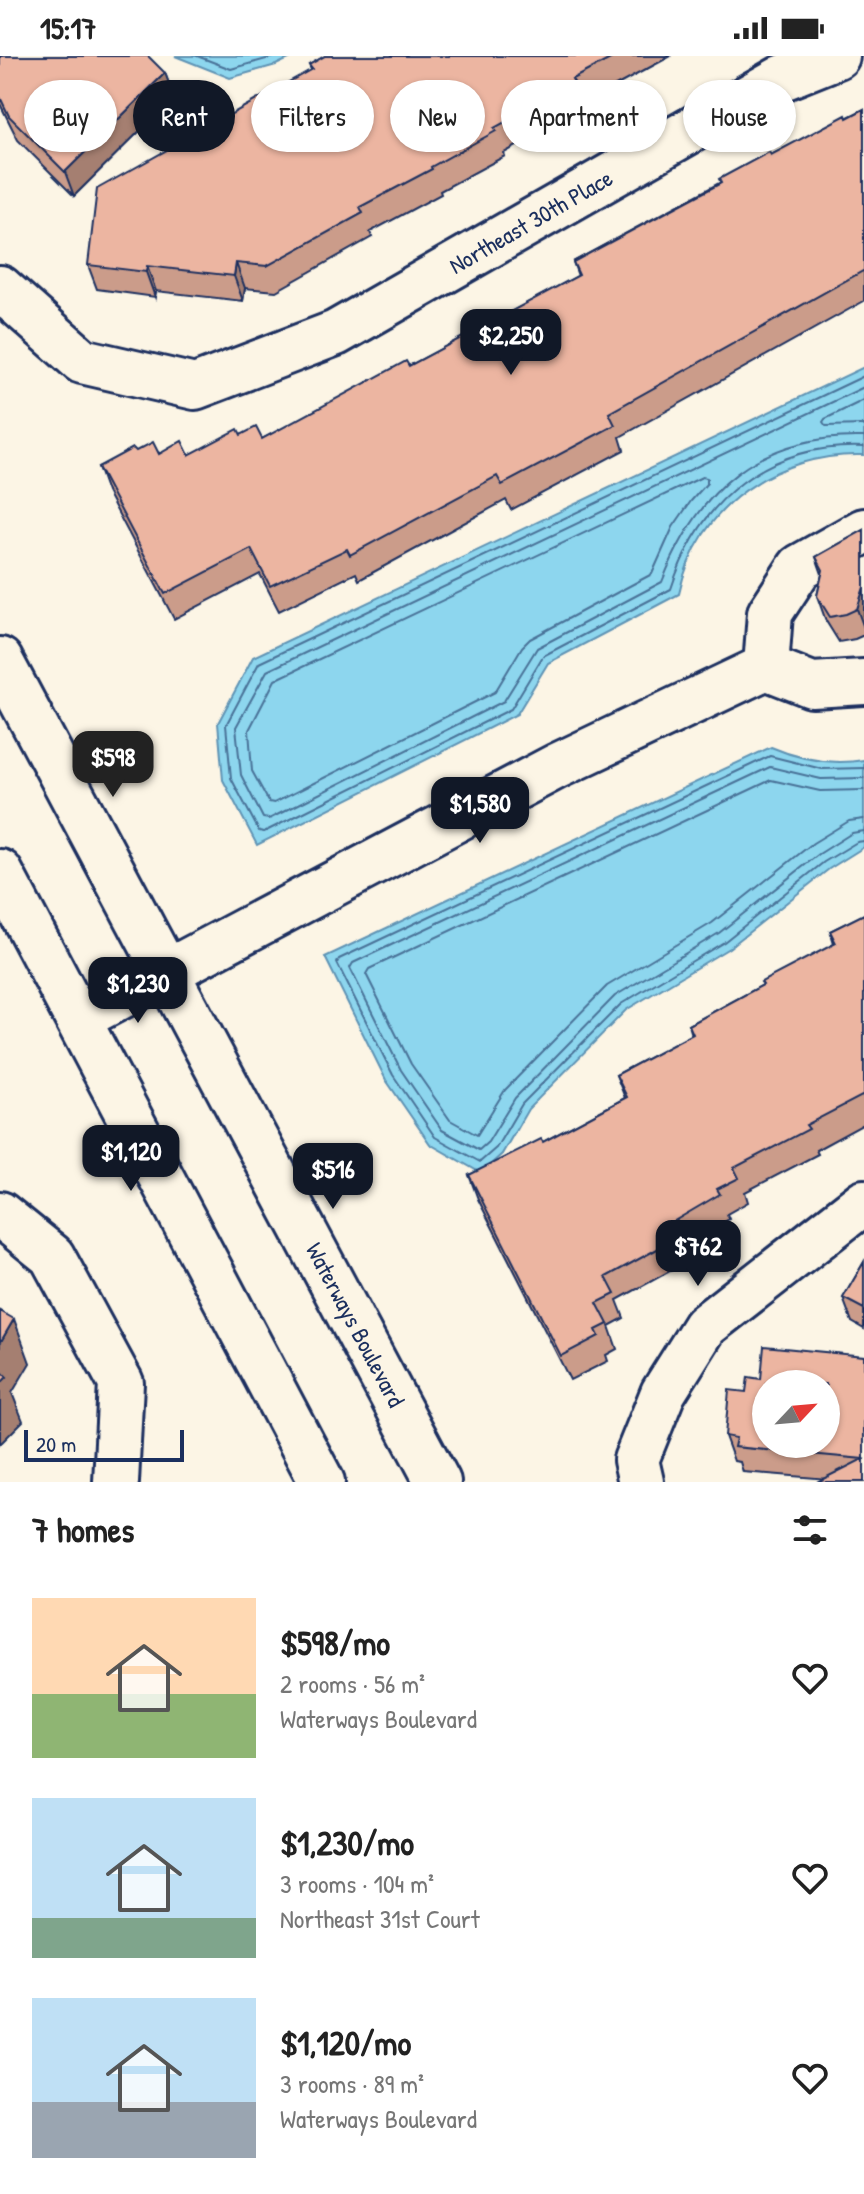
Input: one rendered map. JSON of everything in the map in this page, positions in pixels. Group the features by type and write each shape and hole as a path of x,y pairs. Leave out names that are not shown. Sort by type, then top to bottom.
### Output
{"street":[{"name":"Northeast 30th Place","path":"0,288 82,361 195,387 336,333 782,78 837,56"},
{"path":"766,667 770,613 800,567 864,531"},
{"name":"Waterways Boulevard","path":"0,660 438,1482"},
{"path":"78,1019 557,766 766,667 812,685 864,682"},
{"path":"0,872 322,1482"},
{"path":"638,1471 663,1393 705,1326 864,1202"},
{"path":"0,1214 52,1256 121,1383 116,1482"}],"water":[{"path":"175,56 295,56 276,65 230,78"},
{"path":"864,367 864,455 801,463 772,474 746,490 703,535 689,563 679,594 548,663 517,714 257,845 223,780 218,723 253,657"},
{"path":"771,747 817,760 864,760 864,847 829,869 729,948 626,1010 528,1109 502,1154 481,1173 430,1144 386,1080 325,957"}],"building":[{"path":"0,56 148,56 165,73 158,80 133,80 133,105 117,121 117,80 24,80 24,131 9,116 0,97"},
{"path":"325,56 616,56 573,80 501,80 501,124 485,137 485,80 390,80 390,152 458,152 360,207 363,213 267,266 236,263 234,276 147,266 146,272 88,265 97,189 163,152 235,152 235,112 251,103 251,152 374,152 374,80 292,80 312,69 309,65"},
{"path":"864,109 864,272 609,413 615,425 502,485 497,476 350,555 347,549 270,586 251,549 165,594 98,467 133,448 136,451 153,442 159,454 182,441 189,455 238,429 241,435 256,427 262,439 406,361 409,366 579,275 573,262 721,183 719,179 769,152 771,155 796,152 796,142 846,115 847,118"},
{"path":"45,152 85,152 65,172"},
{"path":"864,530 864,587 857,609 830,617 817,596 823,570 816,557"},
{"path":"864,914 864,1095 806,1125 809,1129 734,1168 739,1178 717,1189 720,1194 664,1227 672,1241 606,1277 615,1294 597,1303 608,1324 596,1330 599,1336 561,1356 469,1175 541,1139 543,1142 627,1097 616,1075 693,1034 689,1025 763,985 761,982 836,943 830,931"},
{"path":"864,1262 864,1309 843,1298"},
{"path":"0,1311 14,1319 0,1343"},
{"path":"764,1346 864,1356 864,1482 817,1482 863,1459 840,1457 840,1370 762,1370"},
{"path":"0,1370 7,1377 0,1384"},
{"path":"748,1377 752,1378 752,1449 734,1447 736,1438 725,1436 729,1390 746,1392"}]}
